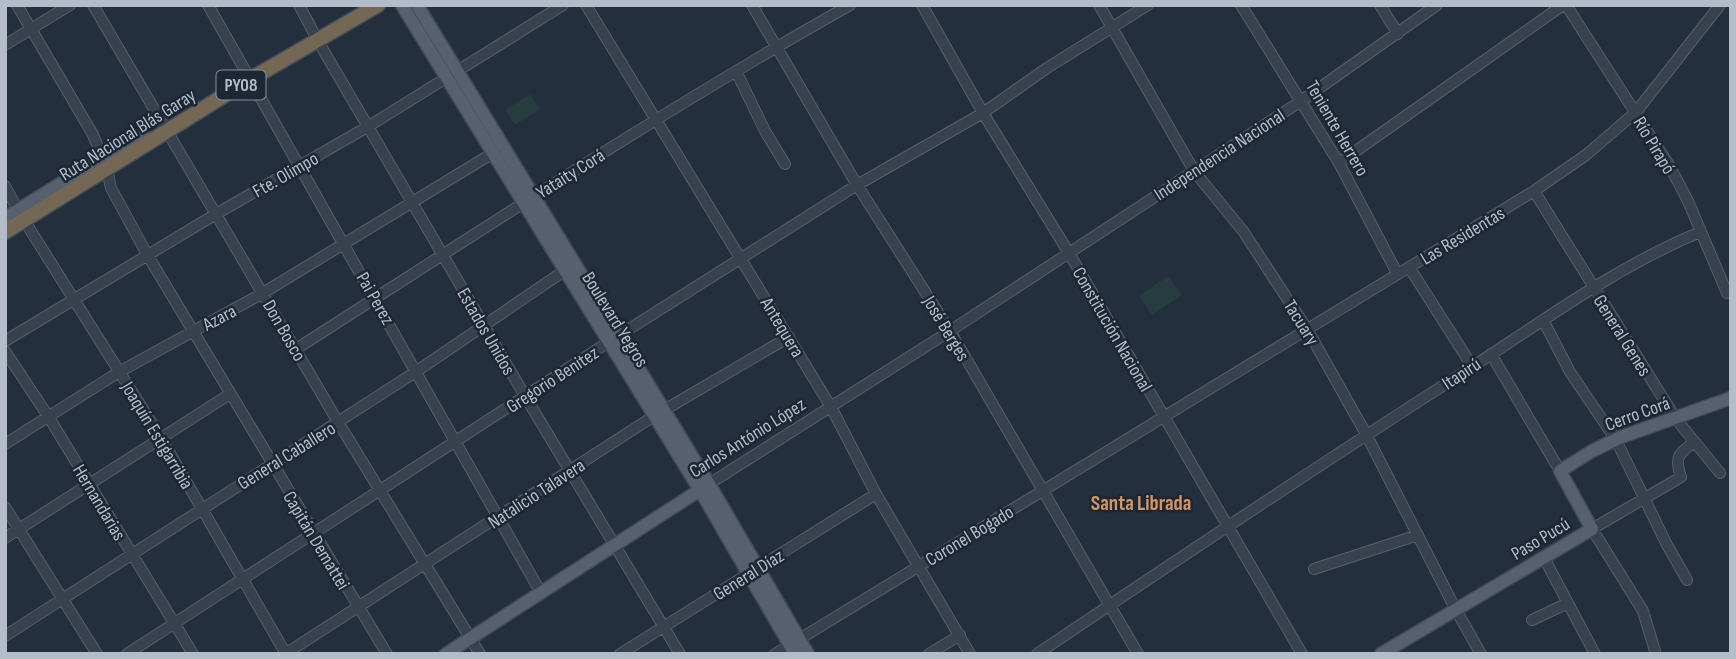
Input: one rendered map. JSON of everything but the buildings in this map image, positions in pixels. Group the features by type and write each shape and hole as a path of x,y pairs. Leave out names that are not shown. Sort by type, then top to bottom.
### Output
{"highway":[{"name":"Ruta Nacional Blás Garay","path":"5,232 21,215 378,5"}],"main road":[{"name":"Boulevard Yegros","path":"402,5 452,74 499,150 704,487 794,646 808,654"},
{"name":"Boulevard Yegros","path":"417,5 452,74"},
{"name":"Boulevard Yegros","path":"528,200 564,271 613,340"},
{"path":"5,218 21,215"},
{"name":"Cerro Corá","path":"1560,471 1616,440 1731,398"},
{"path":"1560,471 1592,529"},
{"name":"Carlos António López","path":"446,654 704,487"},
{"name":"Paso Pucú","path":"1381,654 1592,529"}],"street":[{"name":"Capitán Demattei","path":"17,5 92,133 105,164 111,188 148,256 387,654"},
{"path":"5,45 70,5"},
{"name":"Don Bosco","path":"93,5 161,135 216,214 338,422 480,654"},
{"name":"Pai Perez","path":"208,5 541,593"},
{"name":"Estados Unidos","path":"299,5 525,396 680,654"},
{"name":"Fte. Olimpo","path":"5,341 369,126 564,5"},
{"name":"Antequera","path":"586,5 831,407 876,494 970,654"},
{"name":"José Berges","path":"752,5 857,185 950,331 1138,654"},
{"name":"Yataity Corá","path":"296,349 528,200 775,47 850,5"},
{"name":"Constitución Nacional","path":"922,5 1302,654"},
{"name":"Tacuary","path":"1099,5 1194,171 1243,231 1307,329 1366,434 1481,654"},
{"name":"Gregorio Benitez","path":"127,654 742,258 857,185 983,113 1047,68 1148,5"},
{"name":"Teniente Herrero","path":"1241,5 1339,163 1397,273"},
{"path":"1380,5 1398,34"},
{"name":"Independencia Nacional","path":"1069,253 1301,101 1437,5"},
{"path":"1339,163 1565,5"},
{"name":"Río Pirapó","path":"1565,5 1669,165 1727,293"},
{"name":"Las Residentas","path":"1164,416 1534,191 1586,155 1636,112 1720,5"},
{"path":"736,71 765,131 785,164"},
{"name":"Azara","path":"5,444 119,372 263,293 499,150"},
{"name":"Joaquín Estigarribia","path":"5,186 160,438 286,654"},
{"name":"General Genes","path":"1534,191 1676,419 1720,473"},
{"name":"Itapirú","path":"1037,654 1366,434 1543,320 1645,257 1700,232"},
{"name":"Carlos António López","path":"704,487 1069,253"},
{"path":"1409,267 1472,366"},
{"name":"General Caballero","path":"5,636 417,371 564,271"},
{"path":"1543,320 1570,372 1616,440 1687,580"},
{"name":"Natalicio Talavera","path":"286,654 659,413 789,337"},
{"name":"Hernandarias","path":"5,351 48,416 192,654"},
{"path":"1491,354 1560,471"},
{"path":"5,538 230,394"},
{"name":"Coronel Bogado","path":"775,654 794,646 1164,416"},
{"name":"Paso Pucú","path":"1592,529 1681,477 1676,463 1679,455 1694,442"},
{"name":"General Díaz","path":"620,654 876,494"},
{"path":"5,507 97,654"},
{"path":"1592,529 1643,611 1655,651"},
{"path":"1314,569 1418,536"},
{"path":"1544,558 1595,654"},
{"path":"1532,620 1568,603"},
{"path":"929,654 960,635"}],"green space":[{"path":"530,94 540,109 515,125 505,110"},
{"path":"1168,276 1182,295 1152,315 1139,296"}],"waterway":[{"path":"1731,149 1731,154"}],"district":[{"name":"Santa Librada","path":"1141,503"}]}
